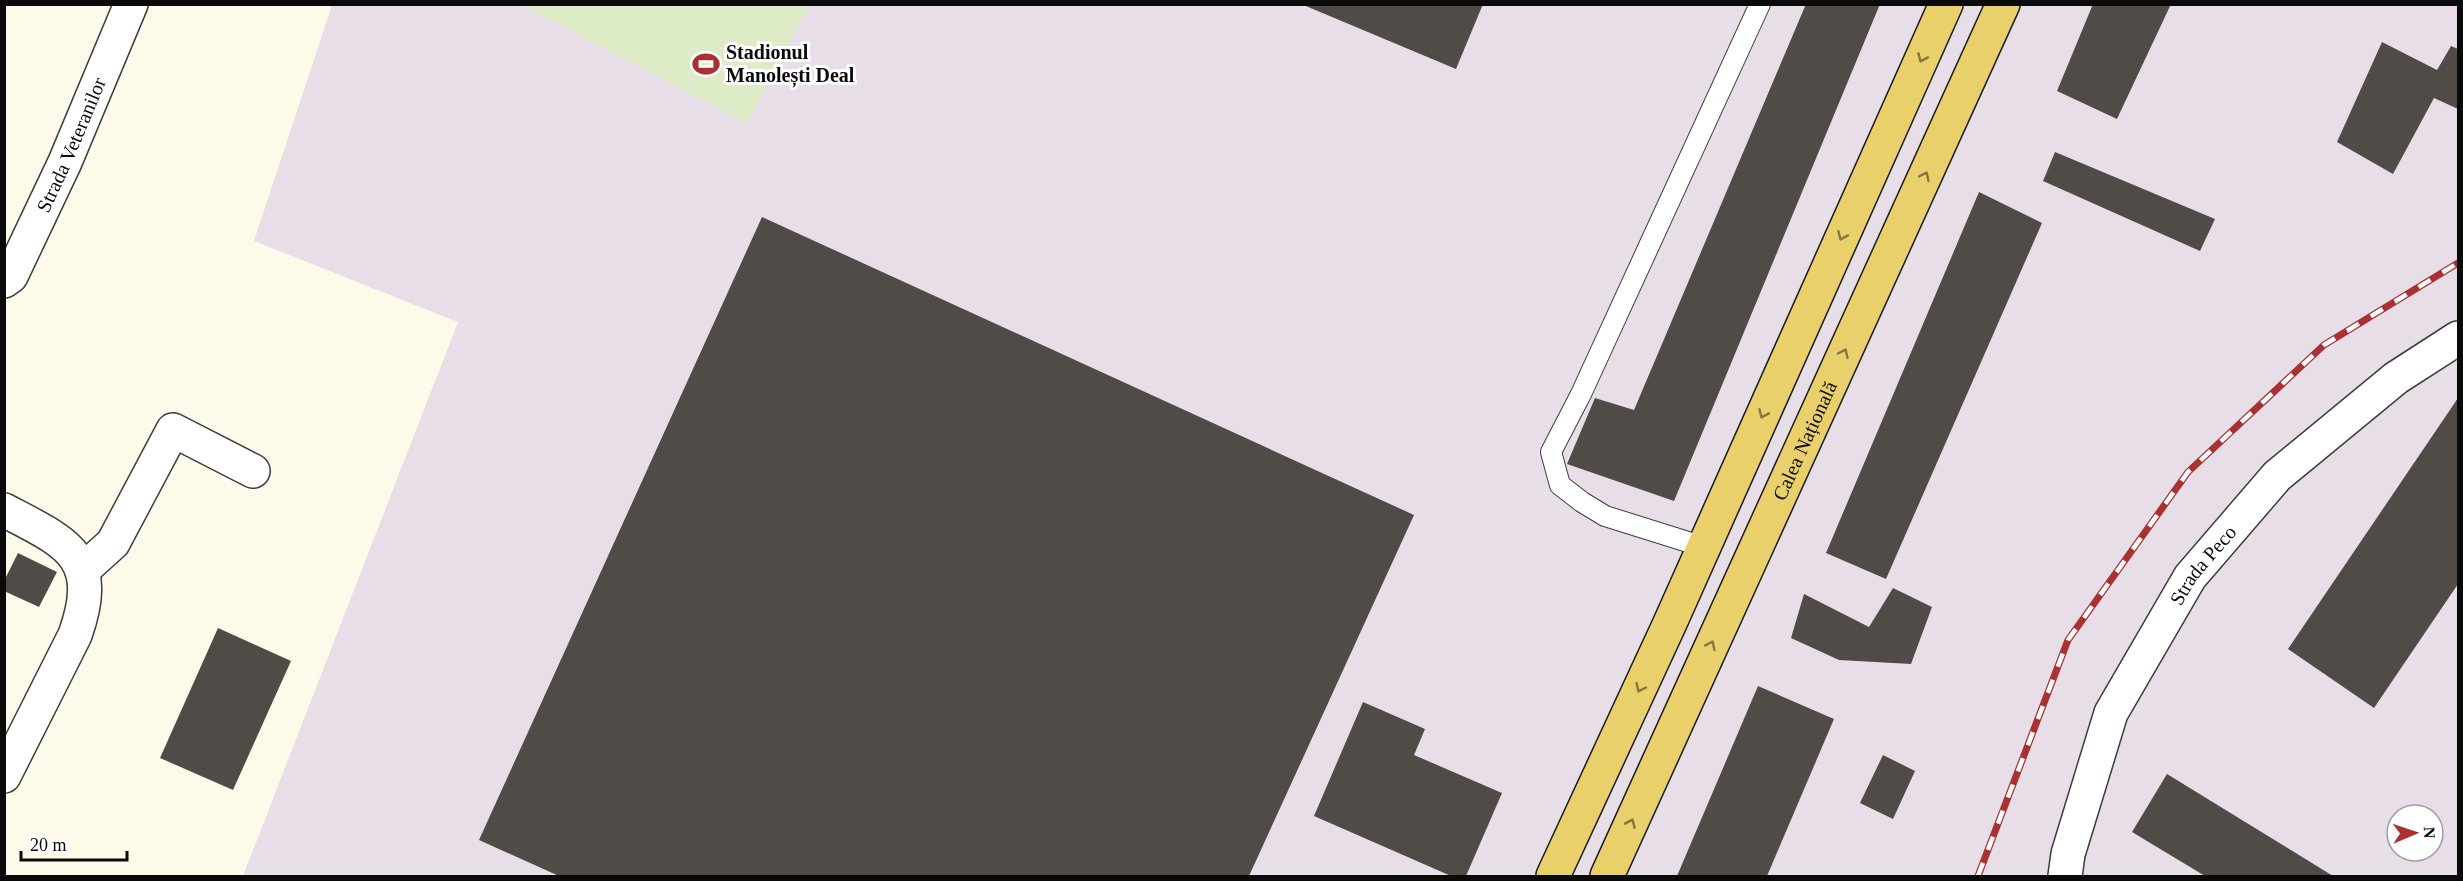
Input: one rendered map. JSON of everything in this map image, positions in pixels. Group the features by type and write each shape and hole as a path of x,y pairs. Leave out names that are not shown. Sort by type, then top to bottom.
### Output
{"main road":[{"path":"1553,876 1704,547 1946,4"},
{"name":"Calea Națională","path":"1607,876 2003,4"}],"street":[{"name":"Strada Veteranilor","path":"4,281 11,276 65,162 131,4"},
{"name":"Strada Peco","path":"2065,876 2068,854 2111,713 2190,577 2277,476 2396,378 2458,338"},
{"path":"82,571 113,543 173,430 253,471"},
{"path":"4,510 58,539 73,553 86,586 82,616 75,635 4,776"}],"lane":[{"path":"1704,547 1605,516 1589,507 1560,485 1551,452 1581,394 1760,4"}],"shaded area":[{"path":"332,5 2458,5 2458,876 243,876 458,322 254,241"}],"green space":[{"name":"Stadionul Manolești Deal","path":"522,5 809,5 747,123"}],"building":[{"path":"1301,4 1483,4 1456,69"},
{"path":"1806,4 1880,4 1674,501 1567,464 1595,398 1634,410"},
{"path":"2093,4 2171,4 2117,119 2057,91"},
{"path":"2382,42 2437,70 2451,46 2458,49 2458,109 2434,98 2393,174 2337,142"},
{"path":"2055,152 2215,219 2200,251 2043,181"},
{"path":"1979,192 2042,223 1886,579 1826,553"},
{"path":"762,217 1414,515 1249,876 559,876 479,840"},
{"path":"2458,398 2458,584 2374,708 2288,649"},
{"path":"18,553 57,572 39,607 4,591 4,581"},
{"path":"1893,588 1932,607 1911,664 1839,660 1791,638 1804,594 1869,627"},
{"path":"218,628 291,661 233,790 160,758"},
{"path":"1758,686 1834,719 1767,876 1677,876"},
{"path":"1363,702 1425,729 1414,755 1502,793 1466,876 1451,876 1314,816"},
{"path":"1883,755 1915,771 1893,819 1860,803"},
{"path":"2167,774 2333,876 2205,876 2132,832"}],"railway":[{"path":"1978,876 2068,640 2188,472 2324,345 2458,263"}],"place":[{"name":"Stadionul Manolești Deal","path":"706,64"}]}
